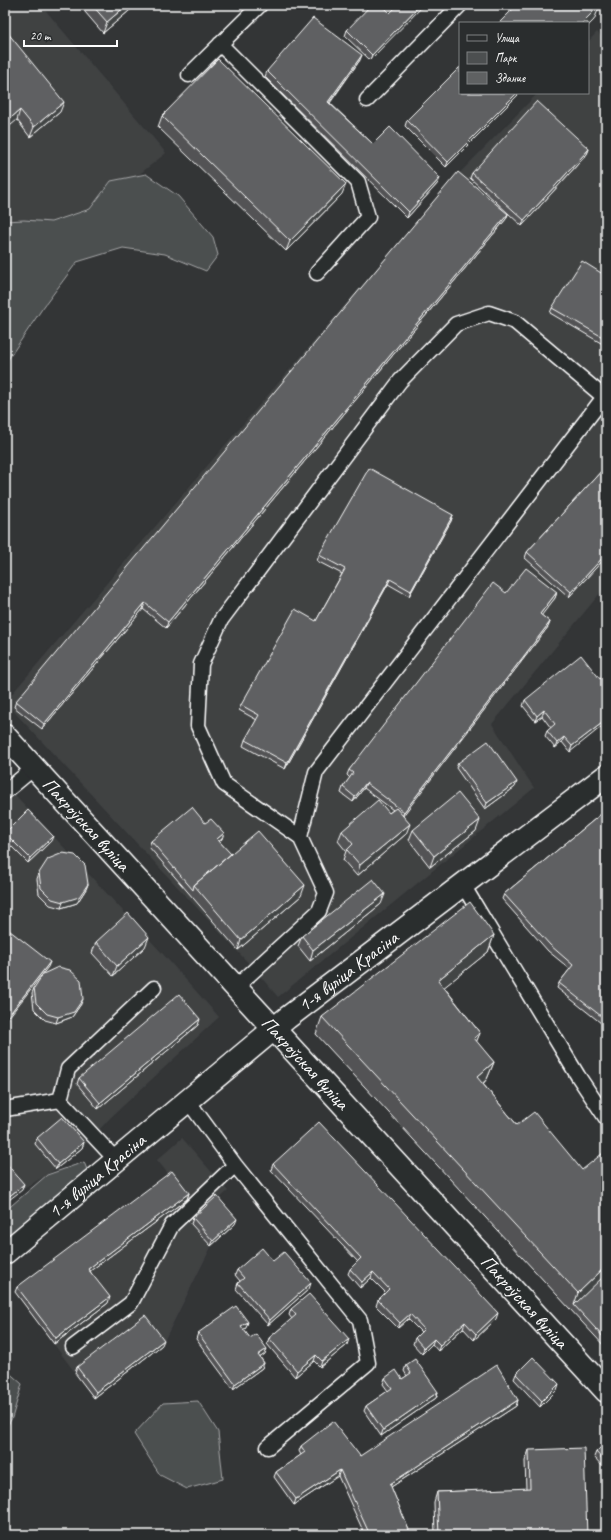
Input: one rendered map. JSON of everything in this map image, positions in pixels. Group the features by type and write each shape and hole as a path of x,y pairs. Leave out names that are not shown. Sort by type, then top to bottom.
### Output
{"street":[{"name":"Пакроўская вуліца","path":"5,736 606,1391"},
{"name":"1-я вуліца Красіна","path":"5,1253 117,1161 274,1028 606,776"}],"lane":[{"path":"189,75 260,5"},
{"path":"367,100 460,5"},
{"path":"220,44 358,182 368,217 317,273"},
{"path":"236,987 319,911 326,893 300,836 224,784 198,726 201,664 221,620 400,381 456,324 488,313 515,322 605,398 316,772 300,836"},
{"path":"5,792 35,767"},
{"path":"463,885 578,1076 606,1118"},
{"path":"60,1100 68,1069 154,988"},
{"path":"5,1109 60,1100"},
{"path":"60,1100 117,1161"},
{"path":"188,1101 236,1165 360,1320 368,1363 268,1447"},
{"path":"73,1348 131,1303 172,1225 236,1165"}],"shaded area":[{"path":"5,5 41,5 166,153 5,281"},
{"path":"597,32 606,41 606,586 492,724 534,788 278,997 254,969 5,702 447,186 537,94 589,94 589,41"},
{"path":"5,784 162,953 219,1017 111,1117 82,1148 56,1169 22,1190 5,1203"},
{"path":"182,1138 228,1191 191,1224 211,1247 162,1345 94,1398 15,1292 170,1176 157,1160"}],"green space":[{"path":"146,174 178,196 213,237 218,255 206,271 165,254 123,248 77,262 42,309 5,364 5,221 24,220 51,222 90,209 111,181"},
{"path":"84,1162 91,1180 5,1246 5,1211 47,1175"},
{"path":"5,1369 22,1384 12,1418 5,1430"},
{"path":"198,1401 218,1432 223,1479 187,1489 160,1475 134,1434 163,1403"}],"building":[{"path":"92,5 127,5 107,22"},
{"path":"371,5 382,5 390,13 398,5 420,5 372,55 347,30"},
{"path":"517,5 600,5 583,22 500,22"},
{"path":"313,18 362,55 328,102 373,144 390,127 440,178 409,212 267,71"},
{"path":"7,32 64,102 34,127 20,110 5,123 5,34"},
{"path":"218,59 346,184 290,241 162,116"},
{"path":"459,68 459,94 516,94 448,162 407,120"},
{"path":"537,101 589,149 524,220 472,173"},
{"path":"458,172 508,214 168,622 145,603 44,724 16,701"},
{"path":"582,261 606,276 606,339 552,308"},
{"path":"606,466 606,554 571,592 527,552"},
{"path":"369,468 453,515 411,591 390,579 287,763 245,740 259,715 241,705 295,609 316,621 345,569 319,555"},
{"path":"526,568 557,592 540,614 550,622 404,812 366,783 355,797 343,787 353,773 349,770 493,583 506,593"},
{"path":"581,655 600,679 606,674 606,720 572,746 564,737 557,743 547,731 555,724 544,710 537,716 525,700"},
{"path":"488,741 517,782 487,803 458,763"},
{"path":"458,793 480,820 434,856 413,830"},
{"path":"378,800 389,813 396,808 410,824 360,865 347,850 353,844 342,831"},
{"path":"192,807 205,823 211,819 224,833 217,839 231,854 194,885 193,890 151,841"},
{"path":"28,810 53,836 30,858 5,833"},
{"path":"606,810 606,1020 559,983 573,965 550,945 504,894"},
{"path":"258,831 305,885 241,940 194,885"},
{"path":"63,853 75,855 85,865 88,884 79,897 63,902 52,899 41,888 39,873 48,859"},
{"path":"373,879 385,894 313,950 302,936"},
{"path":"470,902 494,935 438,980 480,1033 474,1038 494,1062 477,1077 517,1125 534,1112 582,1170 603,1153 606,1157 606,1266 578,1293 322,1017"},
{"path":"128,913 149,937 117,966 96,942"},
{"path":"5,927 50,962 5,1020"},
{"path":"58,967 70,970 81,980 83,999 74,1012 58,1017 47,1014 36,1003 34,988 43,974"},
{"path":"179,994 200,1019 100,1103 79,1078"},
{"path":"62,1117 84,1142 58,1164 37,1138"},
{"path":"319,1122 498,1313 476,1334 465,1322 440,1345 434,1339 424,1348 415,1338 424,1329 410,1314 400,1323 378,1300 389,1289 373,1272 362,1282 350,1269 361,1258 273,1164"},
{"path":"5,1162 24,1184 5,1200"},
{"path":"172,1171 189,1193 88,1269 110,1297 56,1338 17,1287"},
{"path":"217,1196 237,1219 213,1241 193,1218"},
{"path":"262,1248 273,1261 284,1252 311,1283 270,1320 238,1283 244,1278 237,1270"},
{"path":"606,1274 606,1340 574,1305"},
{"path":"309,1294 349,1339 322,1361 316,1355 297,1371 269,1338 296,1315 291,1309"},
{"path":"236,1306 248,1322 241,1326 250,1338 256,1334 267,1349 258,1355 264,1363 235,1384 198,1333"},
{"path":"145,1315 164,1340 96,1392 77,1367"},
{"path":"533,1357 559,1384 542,1401 516,1374"},
{"path":"415,1359 438,1392 383,1430 366,1406 392,1388 385,1378 396,1370 402,1379 411,1373 406,1365"},
{"path":"497,1365 518,1400 390,1484 411,1535 370,1535 340,1470 296,1499 276,1472 305,1452 301,1446 333,1421 360,1456"},
{"path":"606,1442 606,1463 596,1452"},
{"path":"584,1448 587,1535 439,1535 437,1492 530,1488 529,1450"}]}
